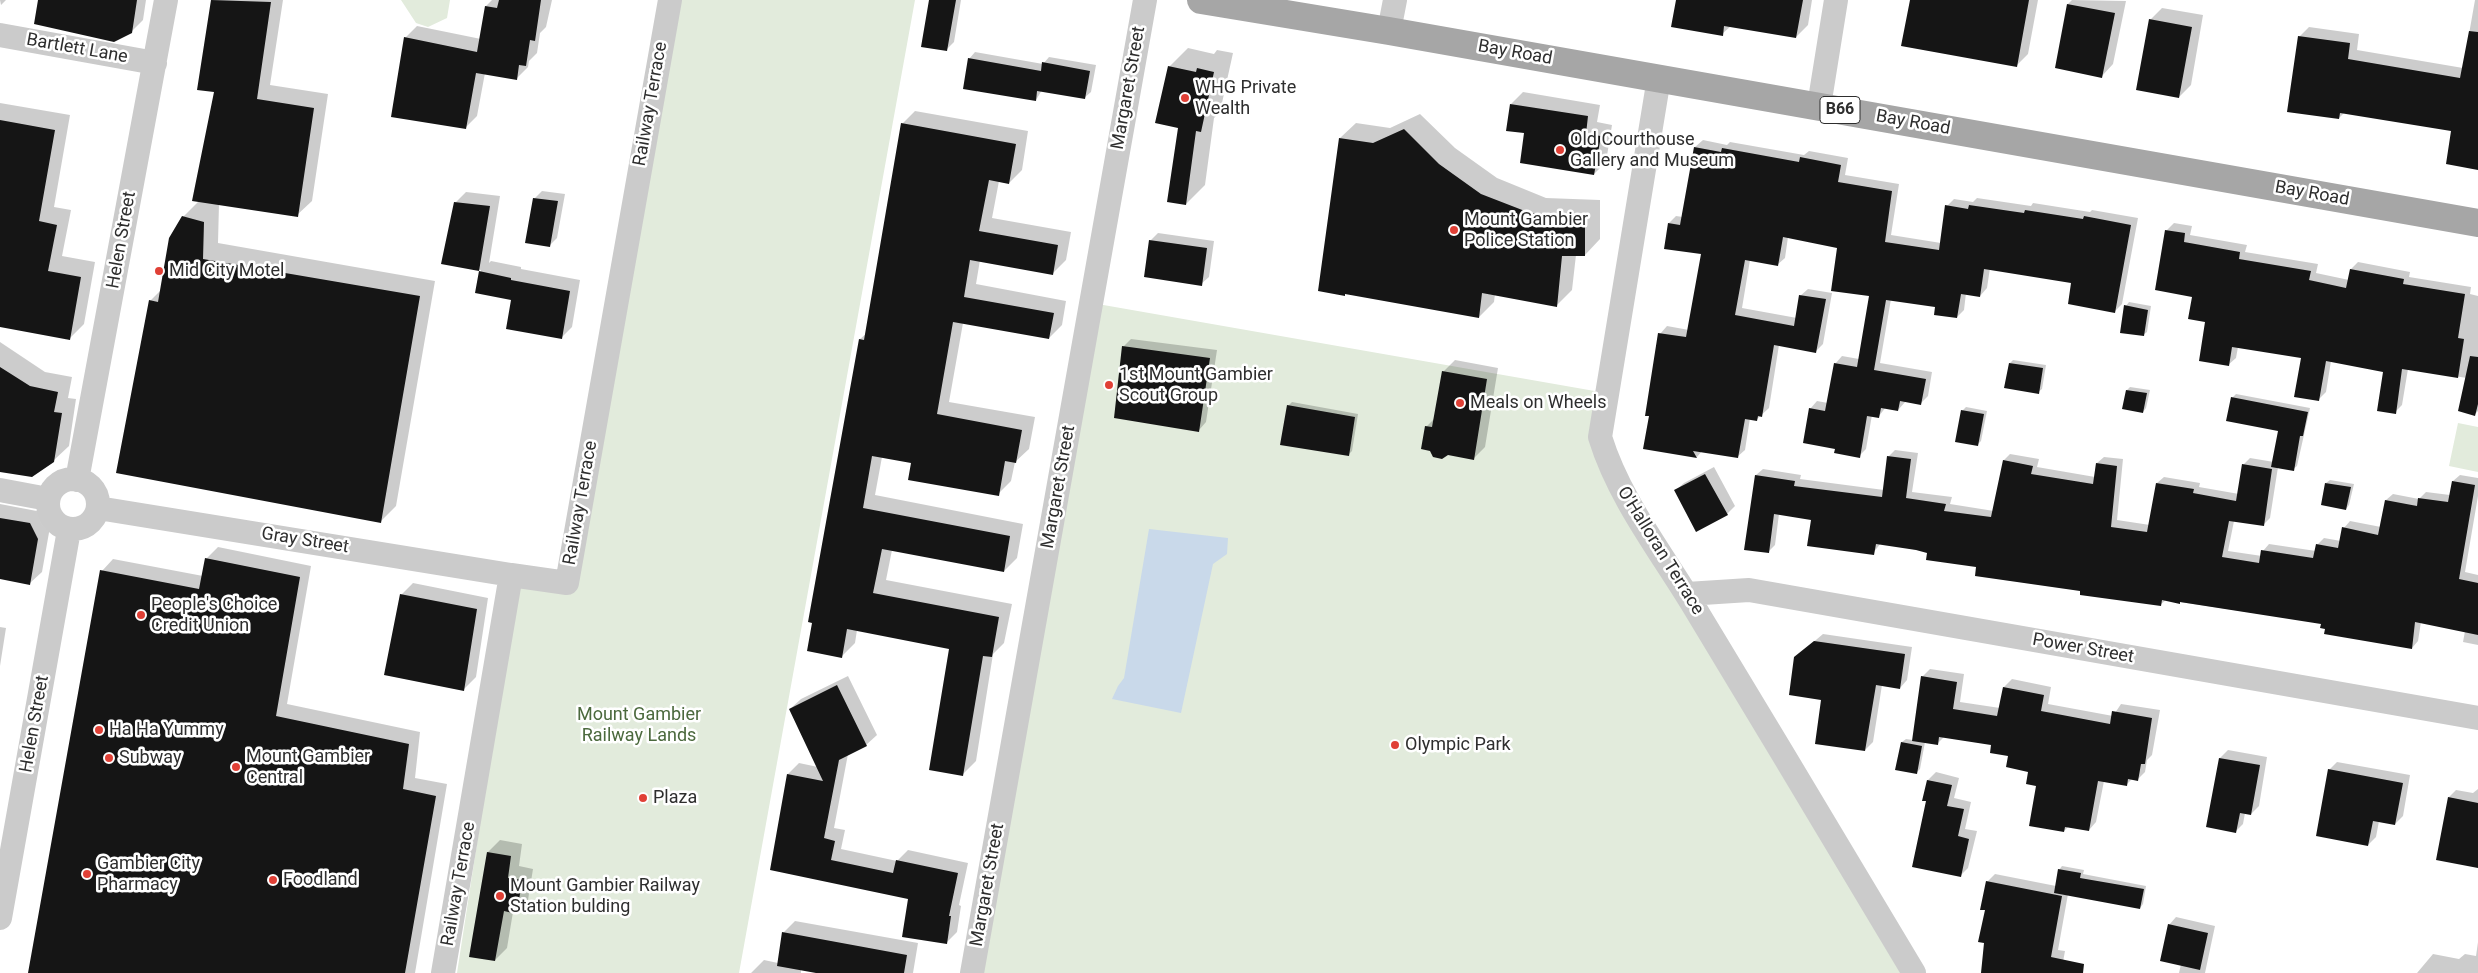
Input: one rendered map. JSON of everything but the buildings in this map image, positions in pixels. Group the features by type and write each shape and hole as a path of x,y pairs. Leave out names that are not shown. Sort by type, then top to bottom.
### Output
{"main road":[{"name":"Bay Road","path":"1201,0 1659,78 2478,223"}],"street":[{"name":"Helen Street","path":"77,480 166,0"},
{"name":"Railway Terrace","path":"443,973 511,575 567,583 670,0"},
{"name":"Margaret Street","path":"972,973 1145,0"},
{"path":"1389,31 1395,0"},
{"path":"1819,106 1836,0"},
{"name":"Bartlett Lane","path":"0,34 155,62"},
{"name":"O'Halloran Terrace","path":"1659,78 1600,437 1609,468 1687,594 1914,973"},
{"path":"77,480 91,487 95,493 98,508 91,522 85,527 69,530 55,522 48,507 48,499 51,492 62,481 77,480"},
{"path":"0,490 48,499"},
{"name":"Gray Street","path":"98,508 511,575"},
{"name":"Helen Street","path":"0,918 69,530"},
{"name":"Power Street","path":"1687,594 1749,590 2478,718"}],"green space":[{"path":"401,0 450,0 447,18 428,27 416,23"},
{"name":"Mount Gambier Railway Lands","path":"678,0 915,0 739,973 457,973 517,584 575,592"},
{"name":"Olympic Park","path":"1092,303 1606,393 1600,437 1914,973 972,973"},
{"path":"2458,423 2478,427 2478,472 2449,466"}],"water":[{"path":"1149,529 1228,538 1227,554 1213,564 1181,713 1112,699 1124,678"}],"place":[{"name":"WHG Private Wealth","path":"1185,98"},
{"name":"Old Courthouse Gallery and Museum","path":"1560,150"},
{"name":"Mount Gambier Police Station","path":"1454,230"},
{"name":"Mid City Motel","path":"159,271"},
{"name":"1st Mount Gambier Scout Group","path":"1109,385"},
{"name":"Meals on Wheels","path":"1460,403"},
{"name":"People's Choice Credit Union","path":"141,615"},
{"name":"Ha Ha Yummy","path":"99,730"},
{"name":"Olympic Park","path":"1395,745"},
{"name":"Subway","path":"109,758"},
{"name":"Mount Gambier Central","path":"236,767"},
{"name":"Plaza","path":"643,798"},
{"name":"Gambier City Pharmacy","path":"87,874"},
{"name":"Foodland","path":"273,880"},
{"name":"Mount Gambier Railway Station bulding","path":"500,896"}]}
